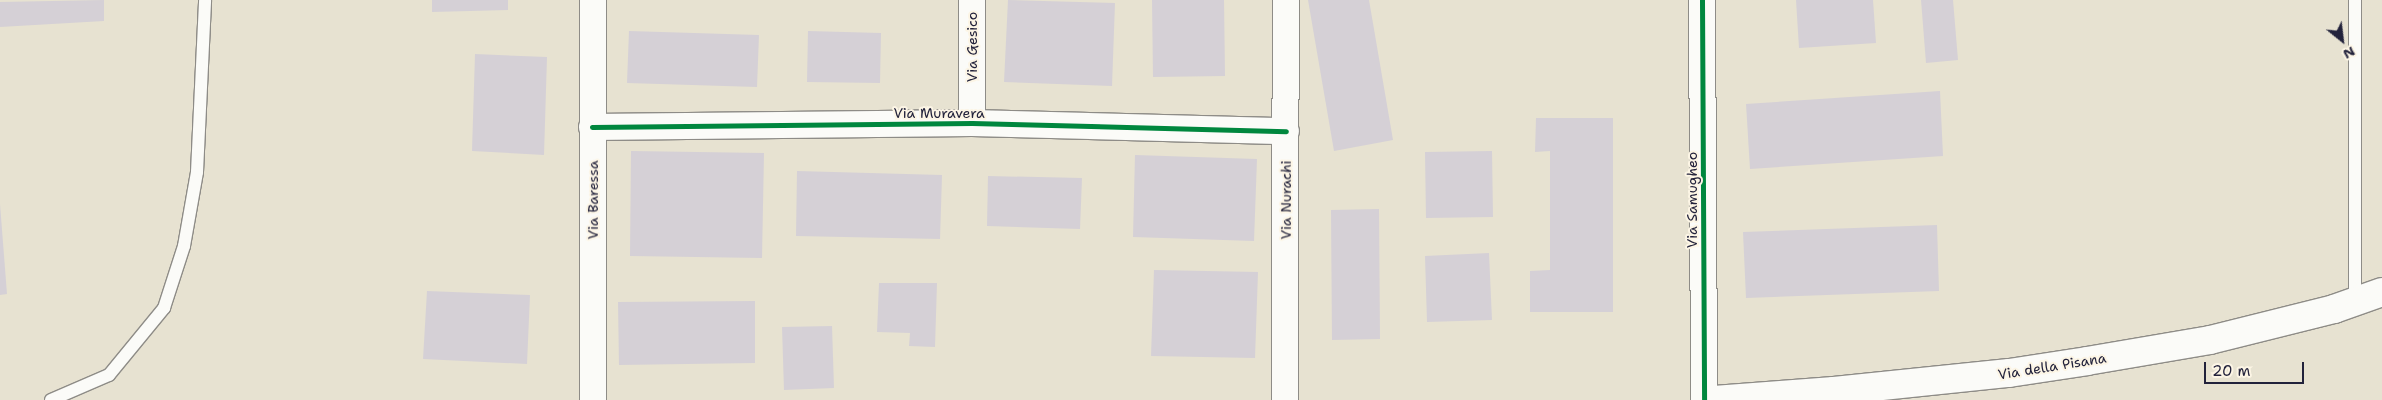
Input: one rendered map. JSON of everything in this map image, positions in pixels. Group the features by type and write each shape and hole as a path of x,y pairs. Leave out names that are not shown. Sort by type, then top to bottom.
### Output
{"main road":[{"name":"Via della Pisana","path":"1714,400 2009,373 2210,340 2355,302 2382,292"}],"street":[{"name":"Via Baressa","path":"593,0 594,400"},
{"name":"Via Gesico","path":"972,0 972,123"},
{"name":"Via Nurachi","path":"1285,400 1286,0"},
{"name":"Via Samugheo","path":"1702,0 1704,400"},
{"name":"Via Muravera","path":"592,127 972,123 1286,131"}],"lane":[{"path":"51,400 109,375 164,308 184,246 197,172 205,0"},
{"path":"2355,0 2355,302"}],"building":[{"path":"104,0 104,21 0,27 0,2"},
{"path":"432,0 508,0 508,10 432,12"},
{"path":"1008,0 1115,3 1112,86 1004,82"},
{"path":"1152,0 1224,0 1225,76 1153,77"},
{"path":"1308,0 1369,0 1393,140 1334,151"},
{"path":"1796,0 1873,0 1876,43 1799,48"},
{"path":"1921,0 1953,0 1958,60 1926,63"},
{"path":"629,31 759,35 757,87 627,83"},
{"path":"808,31 881,33 880,83 807,82"},
{"path":"475,54 547,57 544,155 472,151"},
{"path":"1940,91 1943,156 1750,169 1746,104"},
{"path":"1536,118 1613,118 1613,312 1530,312 1530,271 1550,270 1550,151 1535,152"},
{"path":"631,151 764,153 762,258 630,256"},
{"path":"1492,151 1493,217 1426,218 1425,152"},
{"path":"1135,155 1257,159 1254,241 1133,237"},
{"path":"797,171 942,175 940,239 796,236"},
{"path":"988,176 1082,178 1080,229 987,226"},
{"path":"0,204 7,294 0,295"},
{"path":"1379,209 1380,339 1332,340 1331,210"},
{"path":"1937,225 1939,291 1746,298 1743,232"},
{"path":"1489,253 1492,320 1427,322 1425,256"},
{"path":"1154,270 1258,272 1255,358 1151,356"},
{"path":"879,283 937,283 935,347 909,346 910,333 877,332"},
{"path":"427,291 530,295 527,364 423,359"},
{"path":"755,301 755,363 619,365 618,302"},
{"path":"832,326 834,388 784,390 782,327"}],"cycle path":[{"path":"1702,0 1704,400"},
{"path":"592,127 972,123 1286,131"}]}
